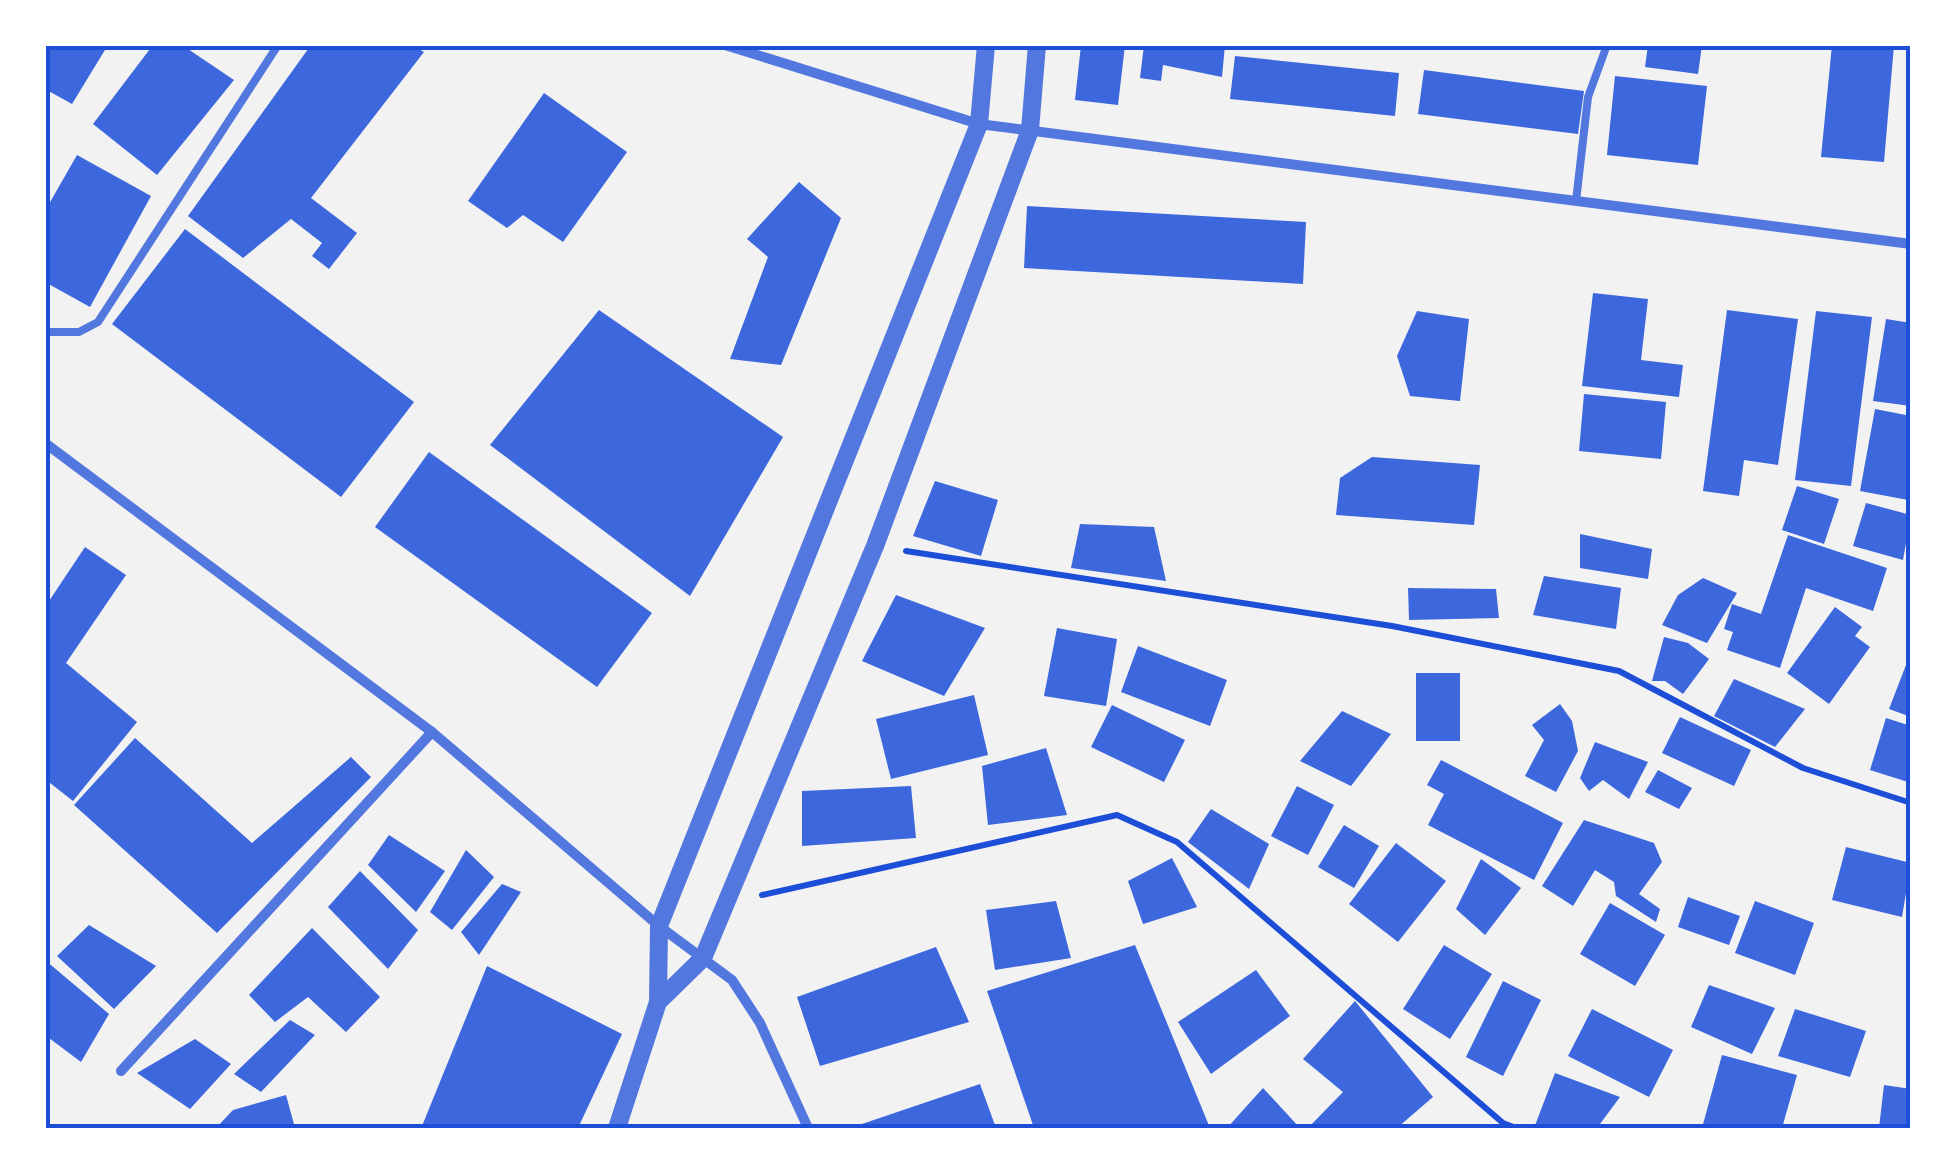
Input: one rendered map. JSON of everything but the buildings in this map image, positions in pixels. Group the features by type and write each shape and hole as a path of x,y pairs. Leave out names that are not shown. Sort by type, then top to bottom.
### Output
{"street":[{"path":"725,45 980,124 1911,244"},
{"path":"617,1128 658,1002 659,926 980,124 986,45"},
{"path":"658,1002 703,958 722,904 875,546 1030,130 1037,45"},
{"path":"45,444 432,732 659,926 732,980 760,1023 808,1128"},
{"path":"121,1071 432,732"}],"lane":[{"path":"45,332 79,332 98,322 278,45"},
{"path":"1576,201 1588,97 1608,45"}],"path":[{"path":"875,546 1392,626 1619,670 1803,768 1911,802"},
{"path":"722,904 1118,815 1178,842 1503,1123 1516,1128"}]}
